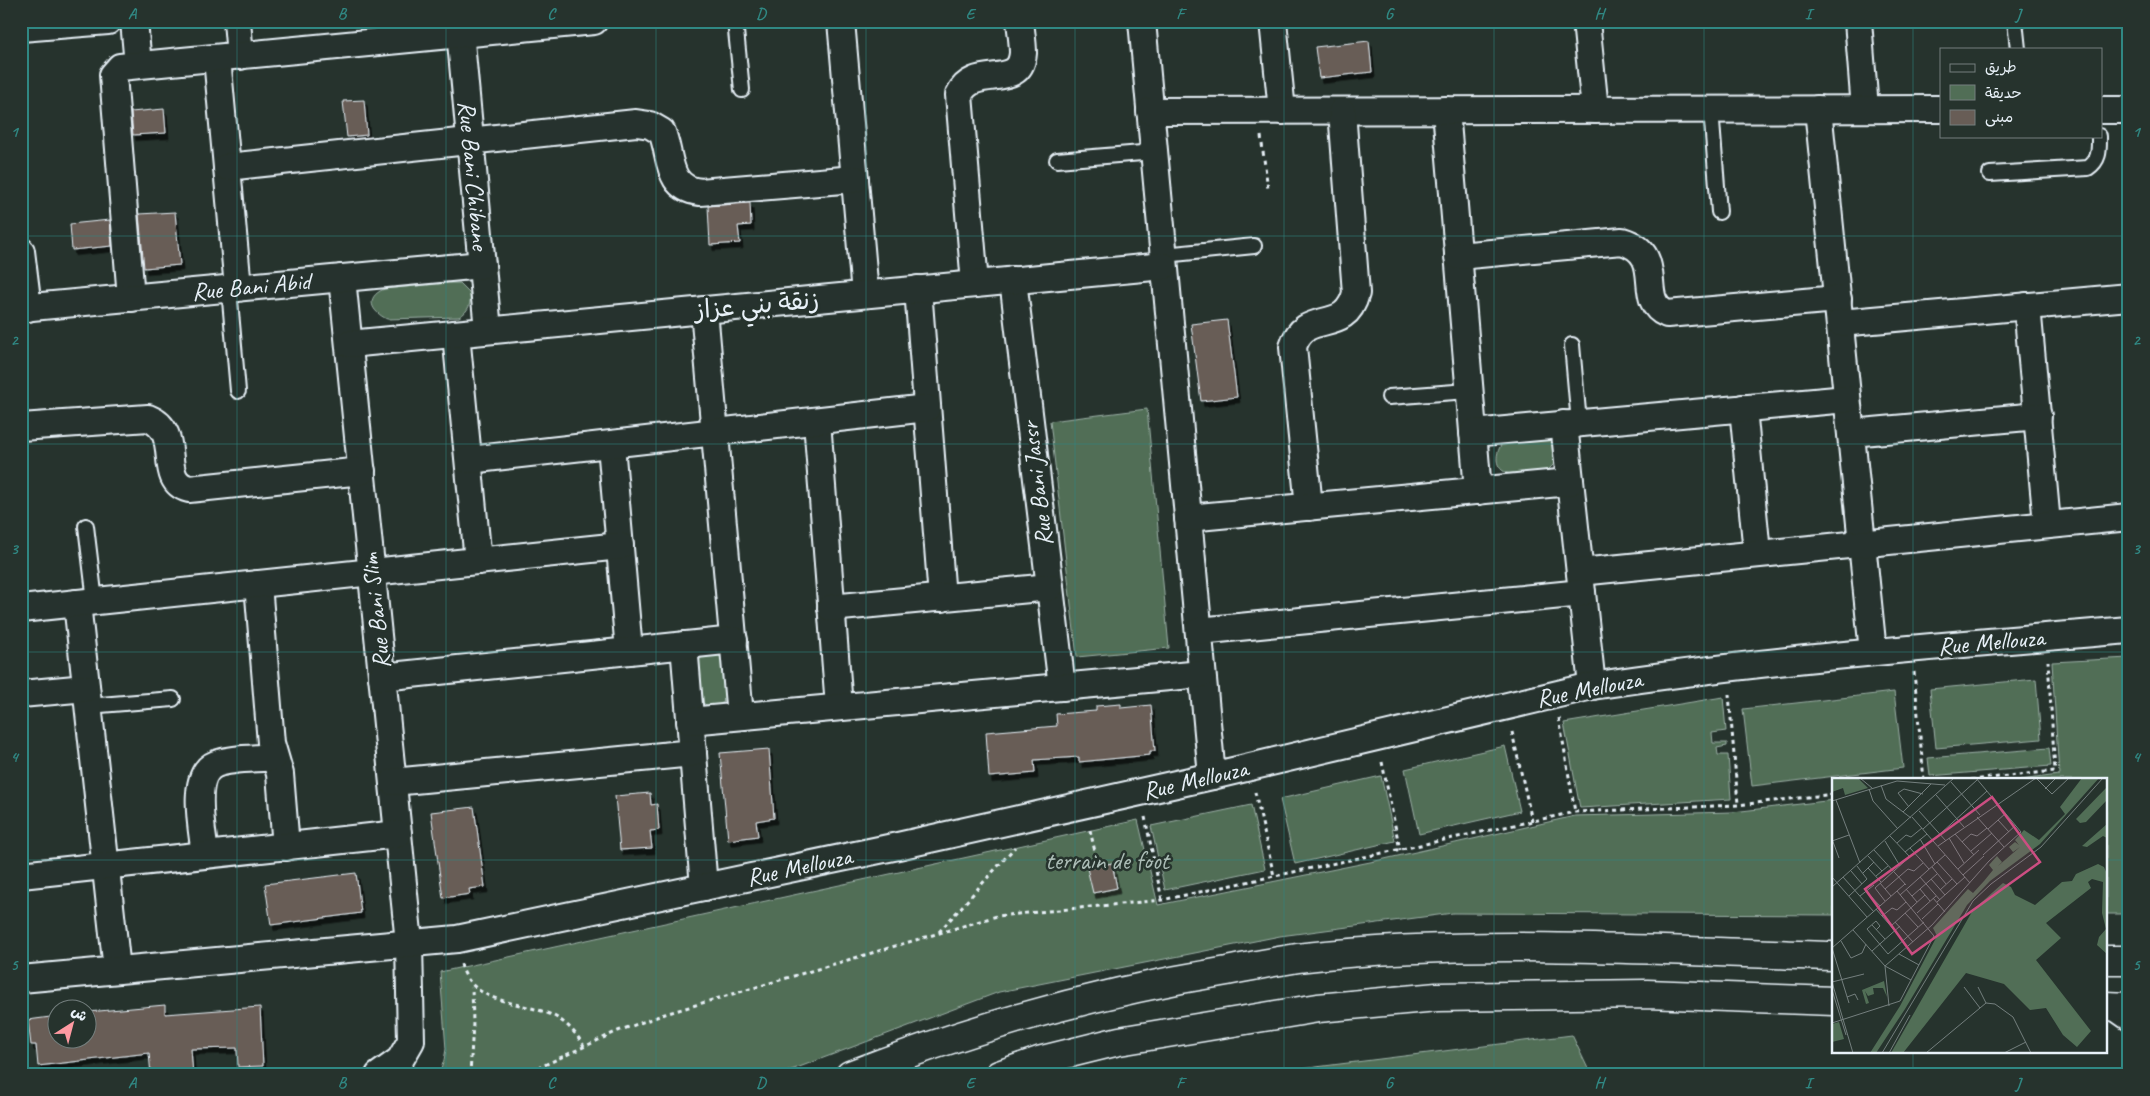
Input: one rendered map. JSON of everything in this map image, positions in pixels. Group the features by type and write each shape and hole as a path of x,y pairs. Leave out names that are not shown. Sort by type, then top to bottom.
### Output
{"highway":[{"path":"850,1075 912,1051 1092,997 1179,979 1306,957 1432,949 1568,948 1832,956"},
{"path":"2108,960 2129,960"},
{"path":"999,1075 1042,1060 1119,1041 1318,1008 1437,996 1647,994 1832,1001"},
{"path":"2108,1007 2129,1007"}],"street":[{"path":"21,28 108,21"},
{"path":"134,21 138,65"},
{"path":"233,288 227,166 228,57 237,21"},
{"path":"841,21 865,294"},
{"path":"976,284 959,95 968,82 974,79 1006,75 1017,68 1023,54 1020,21"},
{"path":"1142,21 1212,776"},
{"path":"1270,111 1273,21"},
{"path":"1586,21 1595,110"},
{"path":"1858,21 1866,109"},
{"path":"131,298 113,75 120,67 228,57 459,28 579,22"},
{"name":"Rue Bani Chibane","path":"459,28 488,330"},
{"path":"1818,109 1873,652"},
{"path":"1150,111 1940,109"},
{"path":"1446,110 1468,391 1478,491"},
{"path":"2102,110 2129,110"},
{"path":"1309,507 1292,347 1299,333 1304,328 1345,315 1350,310 1356,293 1342,111"},
{"path":"227,166 643,123 662,132 674,176 684,188 691,191 855,179"},
{"path":"1458,256 1622,241 1636,247 1647,260 1652,299 1660,311 1666,314 2027,306 2129,297"},
{"path":"21,251 24,308"},
{"name":"زنقة بني عزاز","path":"349,344 976,284 1164,260"},
{"name":"Rue Bani Abid","path":"24,308 482,265"},
{"name":"Rue Bani Slim","path":"342,278 409,943"},
{"name":"Rue Bani Jassr","path":"1013,280 1062,687"},
{"path":"918,289 942,598"},
{"path":"2027,306 2047,524"},
{"path":"704,310 740,716"},
{"path":"456,334 478,561"},
{"path":"1473,433 1847,399"},
{"path":"469,460 927,408"},
{"path":"1743,408 1757,553"},
{"path":"1851,433 2038,416"},
{"path":"21,427 148,418 162,425 166,432 174,478 183,487 189,489 362,471"},
{"path":"817,421 838,707"},
{"path":"1572,424 1570,482 1592,686"},
{"path":"611,445 629,651"},
{"path":"1188,518 1570,482"},
{"path":"1199,631 1581,583 1757,553 2129,517"},
{"path":"21,609 620,546"},
{"path":"258,584 271,743 280,774 286,847"},
{"path":"831,608 1050,587"},
{"path":"86,602 87,697 117,970"},
{"name":"Rue Mellouza","path":"21,979 457,938 888,848 1212,776 1592,686 1873,652 2129,630"},
{"path":"382,676 734,640"},
{"path":"684,645 704,887"},
{"path":"690,721 1202,674"},
{"path":"21,694 87,697"},
{"path":"393,782 693,753"},
{"path":"205,856 200,789 205,772 217,764 274,757"},
{"path":"21,875 398,834"},
{"path":"379,1075 400,1060 411,1041 409,943"}],"lane":[{"path":"735,21 742,90"},
{"path":"2015,21 2018,48"},
{"path":"1711,109 1719,212"},
{"path":"1990,174 2088,168 2098,158 2099,138"},
{"path":"1057,160 1154,152"},
{"path":"1164,260 1254,246"},
{"path":"233,288 238,391"},
{"path":"1572,346 1572,424"},
{"path":"1389,397 1468,391"},
{"path":"86,526 86,602"},
{"path":"87,697 173,699"},
{"path":"2108,1008 2129,1024"}],"path":[{"path":"1268,189 1270,111"},
{"path":"1990,778 2055,771 2048,658"},
{"path":"1905,670 1914,669 1924,778"},
{"path":"1720,692 1729,690 1738,805"},
{"path":"1550,720 1568,716"},
{"path":"1559,718 1575,812"},
{"path":"1512,729 1532,821"},
{"path":"1373,761 1382,759 1400,850"},
{"path":"1250,767 1274,876"},
{"path":"523,1075 584,1046 665,1014 997,916 1162,900 1575,812 1738,805 1832,794"},
{"path":"1144,812 1162,900"},
{"path":"1089,824 1096,856"},
{"path":"938,933 1016,846"},
{"path":"470,960 460,963 466,978 472,986 480,992 498,999 555,1016 576,1033 584,1046"},
{"path":"470,1075 473,1023 472,986"}],"green space":[{"path":"460,283 469,292 469,306 459,317 387,319 377,313 372,305 374,296 384,289"},
{"path":"1147,409 1169,648 1077,657 1050,421"},
{"path":"1547,436 1556,448 1556,462 1547,471 1511,474 1499,467 1497,458 1499,448 1505,440"},
{"path":"715,653 724,659 728,696 719,706 710,707 701,702 698,661 706,654"},
{"path":"2129,658 2129,914 2108,914 2108,778 2036,778 2059,775 2052,662"},
{"path":"2036,679 2041,739 1936,748 1930,689"},
{"path":"1894,692 1903,768 1752,786 1743,709"},
{"path":"1723,697 1726,731 1712,733 1713,743 1727,743 1727,746 1717,748 1718,755 1728,755 1731,799 1580,808 1564,723"},
{"path":"1505,746 1520,811 1419,834 1405,769"},
{"path":"2049,748 2051,766 1930,776 1928,758"},
{"path":"1381,776 1395,841 1295,864 1280,799"},
{"name":"terrain de foot","path":"1832,800 1832,915 1453,913 1280,936 999,992 778,1075 439,1075 446,1049 440,972 1138,820 1158,905 1380,860 1575,816 1733,812"},
{"path":"1251,805 1265,869 1165,890 1151,826"},
{"path":"1572,1035 1591,1075 1252,1075"}],"building":[{"path":"1369,41 1372,72 1319,78 1315,47"},
{"path":"364,100 367,135 347,137 343,101"},
{"path":"164,109 166,133 133,135 131,112"},
{"path":"750,203 751,225 738,226 740,243 710,245 708,206"},
{"path":"175,212 180,265 144,268 139,214"},
{"path":"110,220 112,246 72,250 70,224"},
{"path":"1227,320 1237,397 1201,401 1191,324"},
{"path":"1121,704 1121,708 1151,705 1155,751 1150,751 1150,755 1079,762 1079,757 1034,760 1035,773 989,777 986,732 1057,726 1056,714 1096,711 1096,706"},
{"path":"769,749 774,818 756,821 758,836 728,840 720,753"},
{"path":"650,793 651,805 657,804 659,830 650,831 652,848 620,850 615,796"},
{"path":"474,807 485,887 469,889 470,894 443,898 431,812"},
{"path":"1112,863 1117,888 1093,893 1087,868"},
{"path":"356,873 361,913 271,925 265,884"},
{"path":"165,1005 165,1014 260,1007 263,1066 238,1067 237,1048 191,1049 193,1075 151,1075 149,1053 38,1066 36,1045 31,1045 28,1020 48,1017 48,1048 98,1048 98,1011"}]}
